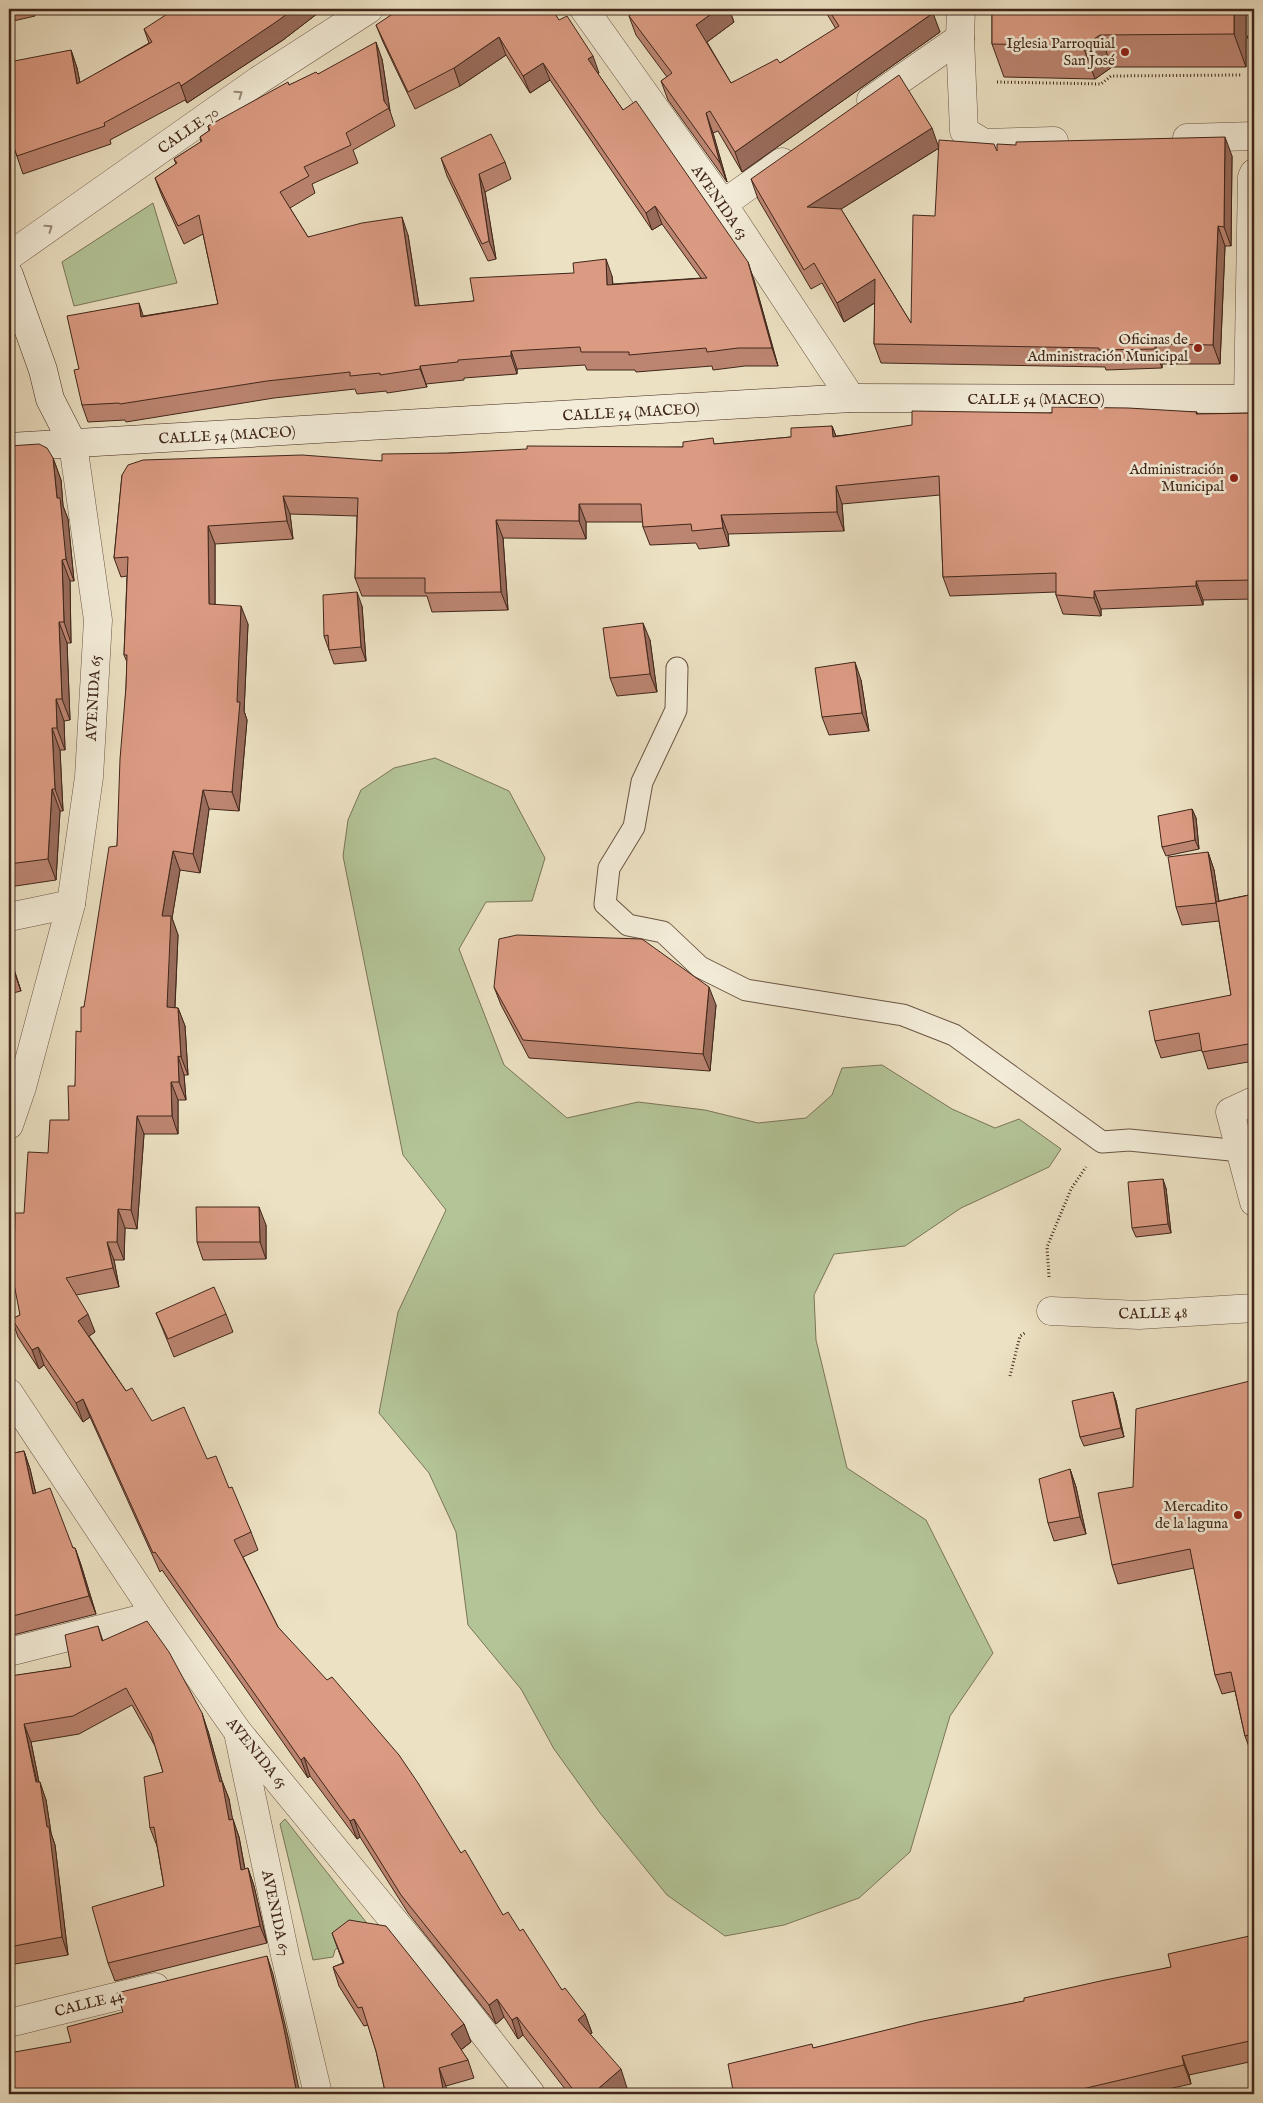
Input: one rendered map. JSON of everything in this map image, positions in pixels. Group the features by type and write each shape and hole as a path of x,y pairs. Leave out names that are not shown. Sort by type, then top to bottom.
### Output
{"street":[{"name":"CALLE 70","path":"9,256 259,80 369,9"},
{"name":"AVENIDA 63","path":"584,9 724,204 851,398"},
{"path":"961,9 960,38 964,131 984,143 1084,141"},
{"path":"854,112 960,38"},
{"path":"1163,139 1254,136"},
{"path":"724,204 805,146"},
{"path":"1251,399 1252,177 1254,173"},
{"name":"AVENIDA 65","path":"9,275 50,399 73,444 98,620 89,777 71,904 22,1088 9,1125"},
{"name":"CALLE 54 (MACEO)","path":"9,447 851,398 1251,399"},
{"path":"9,917 71,904"},
{"path":"1254,1101 1230,1112 1254,1202"},
{"name":"CALLE 48","path":"1051,1311 1139,1315 1254,1308"},
{"name":"AVENIDA 65","path":"9,1393 156,1615 238,1732 436,1972 531,2094"},
{"path":"9,1652 156,1615"},
{"name":"AVENIDA 67","path":"238,1732 285,1955 318,2094"},
{"path":"256,1962 285,1955"},
{"name":"CALLE 44","path":"9,2023 180,1981"}],"lane":[{"path":"677,668 676,710 642,782 634,828 609,868 605,904 628,925 663,932 700,966 746,990 903,1015 954,1035 1102,1142 1129,1140 1241,1151"}],"path":[{"path":"1247,37 1254,38"},
{"path":"998,74 997,84 1101,84 1110,76 1241,75"},
{"path":"1010,1376 1020,1336 1051,1311 1047,1247 1071,1189 1102,1142"}],"green space":[{"path":"153,203 177,283 74,306 62,262"},
{"path":"435,758 509,791 545,858 532,901 486,902 459,949 504,1065 567,1118 638,1102 705,1110 758,1123 806,1118 832,1095 842,1068 882,1065 952,1109 995,1128 1019,1119 1061,1149 1049,1167 961,1208 905,1246 834,1254 814,1295 816,1340 847,1468 926,1520 993,1653 950,1716 910,1852 859,1898 784,1925 725,1936 667,1895 600,1813 554,1749 521,1689 468,1625 456,1532 429,1473 379,1413 398,1312 446,1210 403,1155 343,856 348,820 361,790 394,768"},
{"path":"285,1819 377,1936 355,1931 335,1950 333,1957 313,1960 280,1824"}],"building":[{"path":"175,9 294,9 181,86 179,82 104,123 105,126 17,156 9,133 9,122 12,121 9,106 9,62 71,50 77,84 152,42 144,29"},
{"path":"400,9 552,9 559,20 567,16 593,56 588,59 623,110 636,101 748,262 772,348 738,348 707,352 706,348 629,355 629,352 581,352 580,347 511,351 511,356 458,360 458,362 420,366 420,369 380,375 380,373 350,376 350,372 267,381 120,404 82,405 74,370 79,369 67,316 139,303 141,317 218,304 199,215 178,226 155,178 177,163 174,159 202,141 200,137 210,130 208,126 288,82 289,85 316,72 318,74 376,42 384,101 389,108 346,133 351,145 304,167 309,176 280,192 308,237 362,223 402,217 415,306 474,301 470,278 574,273 573,263 606,259 607,285 707,278 655,206 646,213 543,63 523,76 499,37 454,68 408,92 376,25"},
{"path":"633,9 718,9 696,25 731,83 777,59 780,63 839,26 828,9 930,9 933,13 735,152 710,111 706,113 720,163 661,81 672,73 629,16 635,11"},
{"path":"992,9 1234,9 1234,34 1100,35 1083,46 992,44"},
{"path":"899,75 932,128 807,207 841,209 911,323 913,215 935,216 939,140 994,144 997,151 997,144 1016,145 1016,142 1225,137 1224,227 1218,226 1213,345 1155,344 1155,349 1099,350 1099,348 874,344 875,279 837,303 814,263 804,270 751,179"},
{"path":"491,134 505,162 479,174 489,241 482,244 441,158"},
{"path":"1052,407 1128,408 1197,412 1196,414 1254,413 1254,580 1196,581 1196,586 1094,591 1094,598 1056,595 1056,573 943,577 939,476 836,486 837,512 721,515 723,528 692,531 691,524 643,527 641,504 579,504 579,521 496,520 501,592 425,593 425,578 355,578 358,498 283,496 287,521 208,526 209,604 241,606 237,702 240,702 232,792 203,790 193,854 173,851 162,916 171,916 167,1007 178,1008 181,1057 178,1056 179,1082 171,1082 172,1116 137,1116 131,1210 118,1209 117,1242 107,1242 113,1268 66,1278 88,1314 78,1321 126,1391 132,1388 152,1421 184,1407 207,1459 216,1456 229,1488 232,1487 251,1532 234,1540 278,1627 327,1680 332,1677 399,1755 461,1853 465,1850 503,1915 508,1912 520,1931 523,1929 562,1990 565,1988 585,2014 578,2020 621,2069 592,2094 569,2094 575,2092 517,2017 512,2020 497,1999 489,2005 401,1895 354,1819 350,1821 304,1757 301,1760 155,1552 153,1553 83,1399 76,1403 38,1347 32,1350 12,1319 20,1315 10,1263 14,1262 15,1213 24,1213 28,1152 48,1153 50,1120 69,1120 68,1086 75,1086 76,1031 81,1032 81,1007 84,1007 109,847 117,846 120,759 127,655 124,655 128,557 114,558 122,475 128,465 143,460 302,455 382,461 382,454 527,449 527,446 683,447 683,442 713,438 714,444 791,437 791,428 832,426 833,437 912,425 912,411 1052,413"},
{"path":"39,444 47,448 53,458 57,498 60,498 66,559 62,560 64,622 59,622 62,699 56,699 57,728 52,728 55,789 52,789 48,859 9,864 9,446"},
{"path":"357,592 361,647 329,650 328,635 324,636 323,595"},
{"path":"643,623 650,674 610,678 603,628"},
{"path":"855,662 862,713 822,717 815,668"},
{"path":"1192,809 1195,840 1162,847 1158,816"},
{"path":"1208,852 1216,903 1176,907 1168,857"},
{"path":"1254,894 1254,1043 1202,1052 1199,1033 1155,1041 1149,1011 1231,995 1216,902"},
{"path":"517,935 642,939 709,987 703,1054 523,1040 494,987 499,939"},
{"path":"9,956 15,974 9,975"},
{"path":"1163,1179 1168,1224 1132,1228 1128,1182"},
{"path":"196,1207 259,1207 260,1242 197,1242"},
{"path":"214,1287 226,1314 168,1339 156,1313"},
{"path":"1254,1380 1254,1734 1245,1736 1231,1672 1215,1675 1190,1549 1112,1565 1098,1493 1133,1487 1136,1409"},
{"path":"1113,1392 1121,1428 1080,1437 1072,1401"},
{"path":"24,1451 33,1494 50,1488 73,1548 75,1548 89,1596 9,1617 9,1454"},
{"path":"1070,1469 1080,1517 1048,1523 1039,1479"},
{"path":"147,1621 169,1652 202,1713 220,1782 222,1781 229,1820 233,1819 241,1870 248,1868 260,1926 108,1963 92,1907 164,1886 154,1827 150,1828 144,1777 163,1772 151,1733 126,1688 73,1716 24,1724 36,1782 40,1782 47,1827 49,1827 62,1937 9,1947 9,1668 10,1676 71,1667 65,1635 98,1626 102,1641"},
{"path":"349,1920 386,1926 464,2024 451,2034 468,2060 439,2068 444,2094 364,2094 385,2091 376,2051 362,2007 358,2008 333,1967 344,1963 332,1933"},
{"path":"1254,1935 1254,2040 1182,2056 1184,2065 1061,2094 709,2094 733,2090 728,2064 812,2044 813,2048 923,2021 1024,2001 1024,1998 1171,1967 1168,1954"},
{"path":"267,1956 297,2094 9,2094 9,2053 71,2042 67,2027 123,2012 117,1993"}],"place":[{"name":"Iglesia Parroquial San José","path":"1125,52"},
{"name":"Oficinas de Administración Municipal","path":"1198,348"},
{"name":"Administración Municipal","path":"1234,478"},
{"name":"Mercadito de la laguna","path":"1238,1515"}]}
